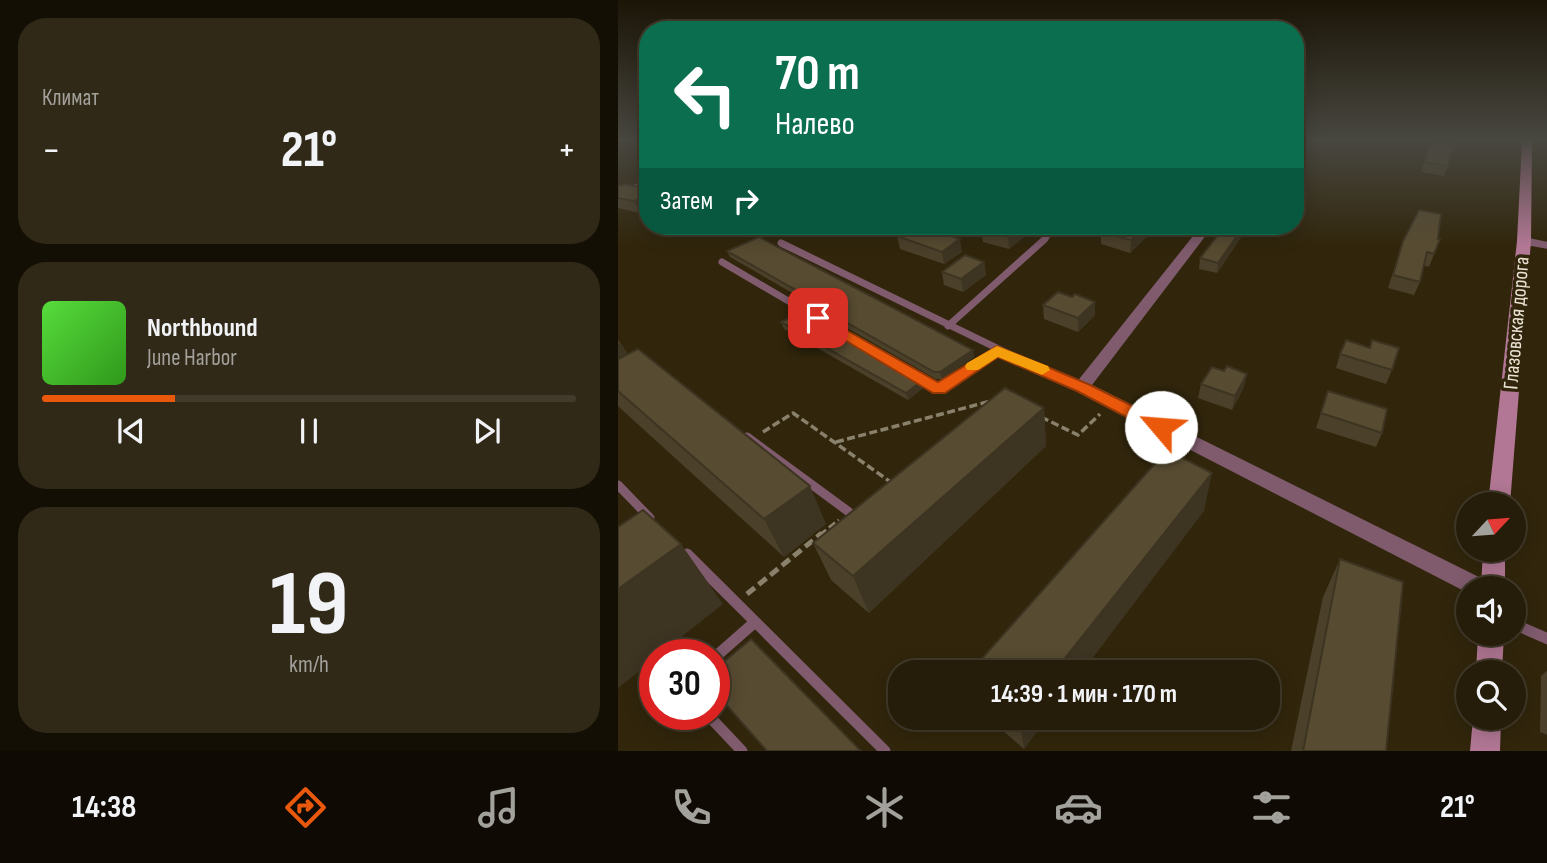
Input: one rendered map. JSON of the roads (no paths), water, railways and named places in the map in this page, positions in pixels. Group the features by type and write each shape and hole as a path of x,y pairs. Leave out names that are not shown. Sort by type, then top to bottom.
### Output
{"street":[{"name":"Глазовская дорога","path":"1500,492 1524,241 1526,176"},
{"path":"618,195 639,186"},
{"path":"1200,235 1082,387 1456,576"},
{"path":"1524,241 1547,246"},
{"path":"1485,751 1486,730"}],"lane":[{"path":"948,326 1048,235"},
{"path":"781,243 997,351 1082,387"},
{"path":"722,262 939,389 997,351"},
{"path":"740,432 849,512"},
{"path":"618,485 657,525"},
{"path":"677,545 885,751"},
{"path":"730,644 755,622"},
{"path":"1526,629 1547,639"},
{"path":"722,730 742,751"}]}
